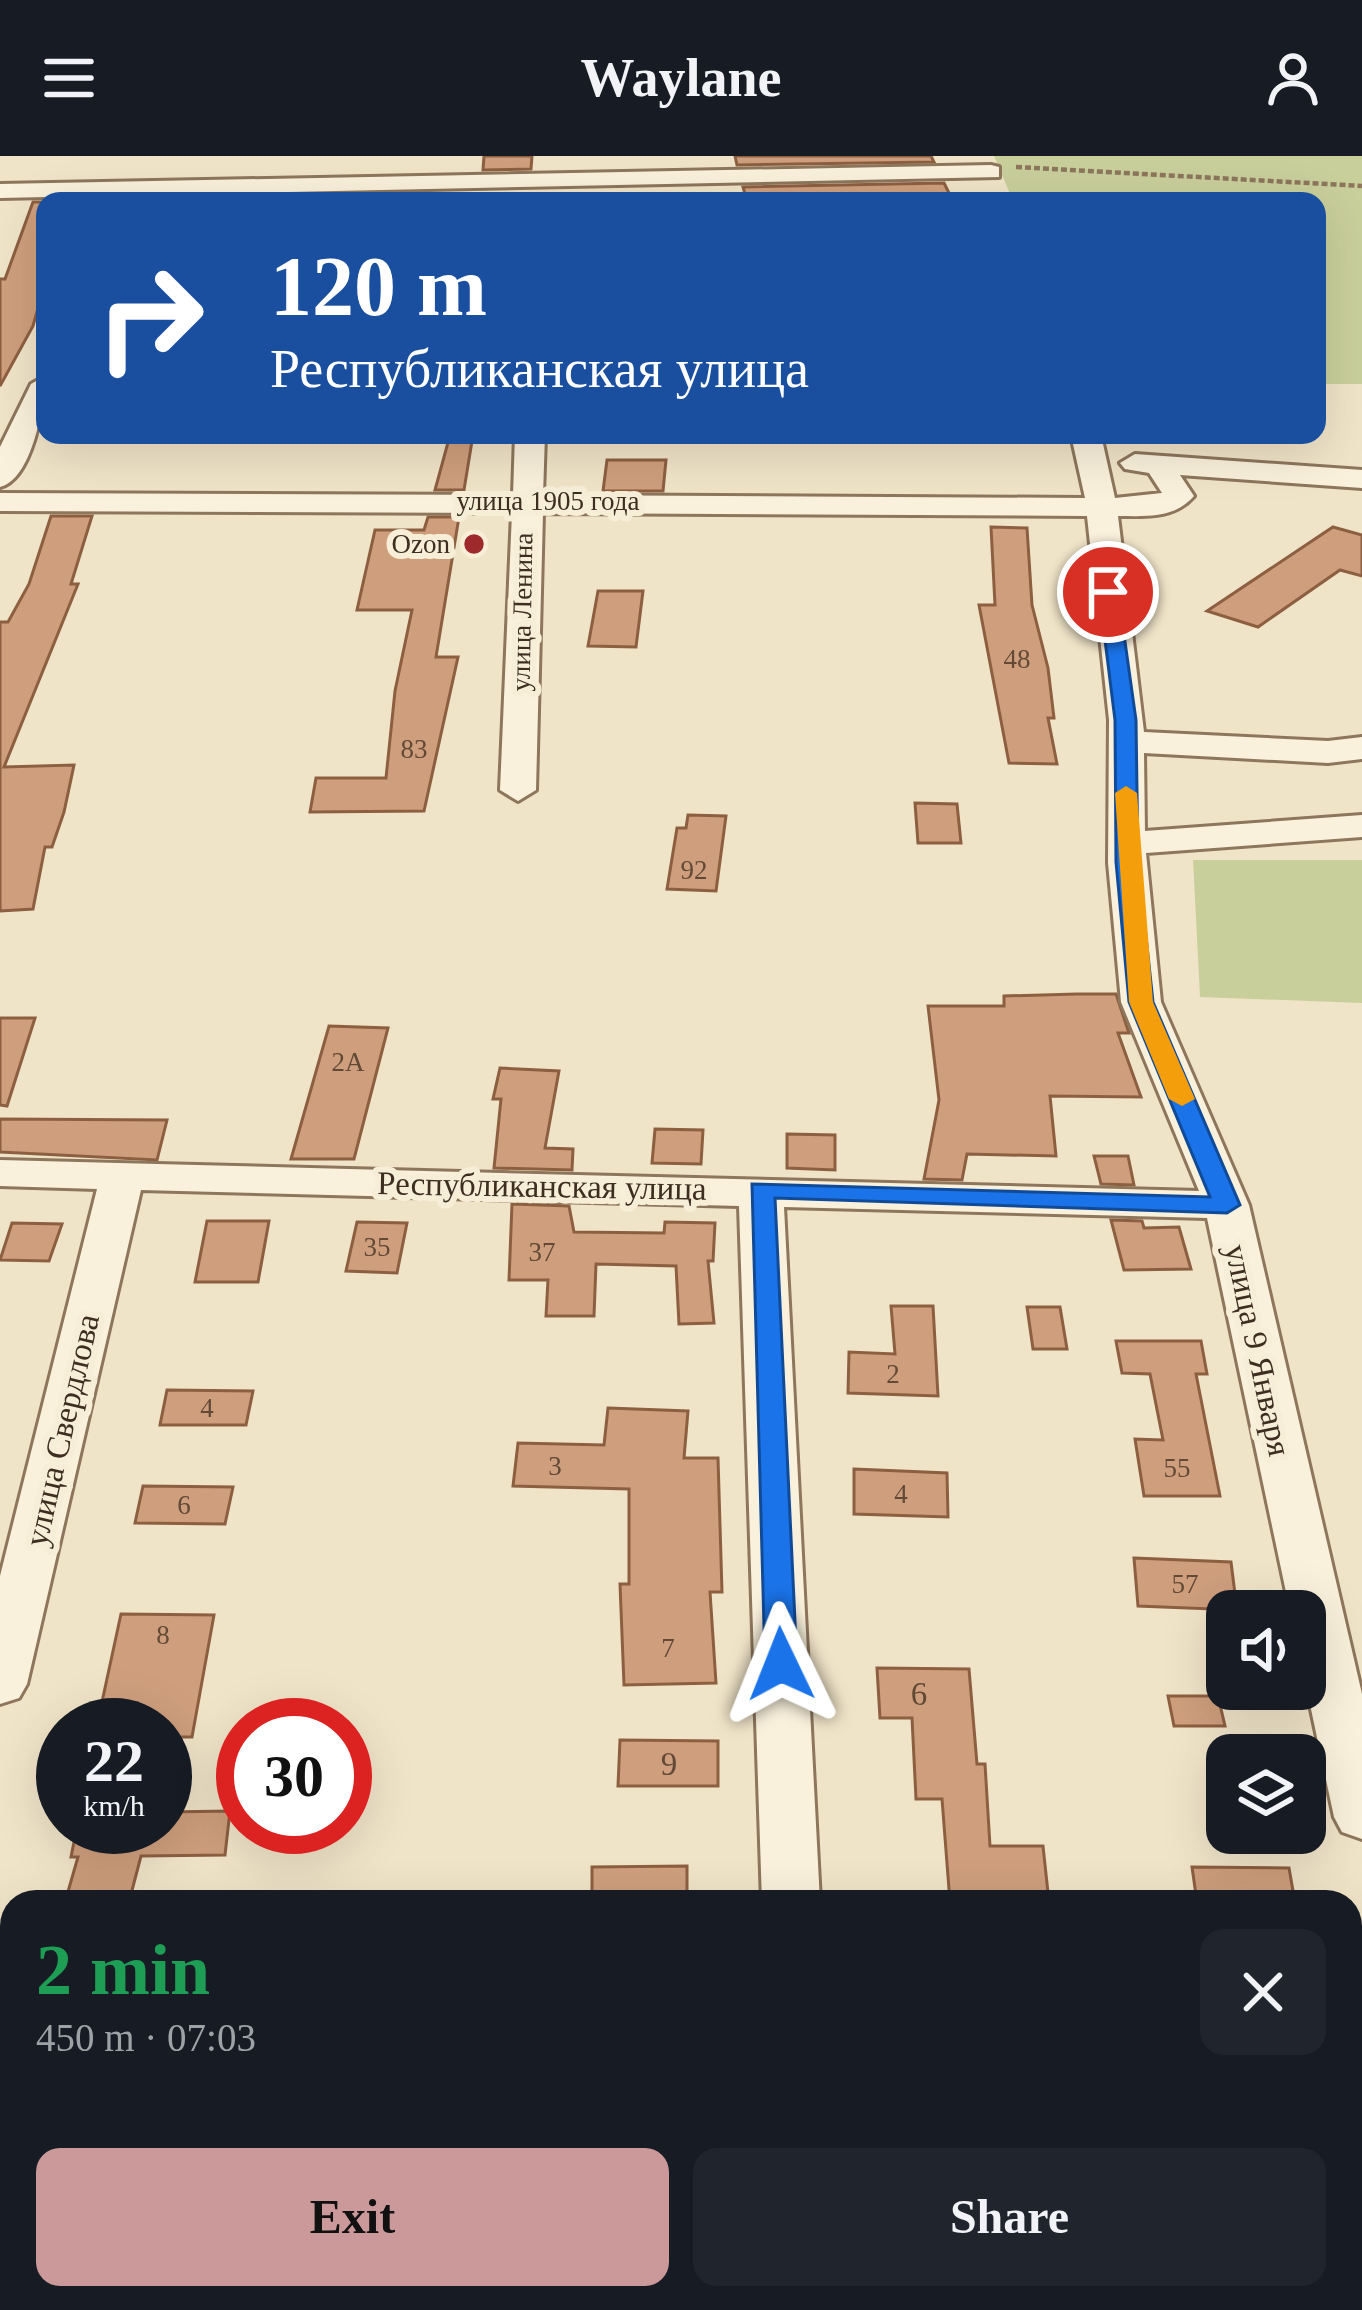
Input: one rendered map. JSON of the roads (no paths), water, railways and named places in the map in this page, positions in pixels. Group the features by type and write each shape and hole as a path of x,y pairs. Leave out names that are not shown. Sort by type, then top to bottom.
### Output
{"street":[{"path":"136,192 149,156"},
{"path":"209,192 988,165"},
{"path":"0,190 54,192"},
{"path":"0,478 36,403"},
{"name":"улица Ленина","path":"518,790 529,444"},
{"path":"1091,448 1158,464 1362,479"},
{"name":"улица 9 Января","path":"1091,448 1125,742 1129,866 1141,1002 1227,1205 1362,1817"},
{"name":"улица 1905 года","path":"0,502 1172,504 1179,496 1158,464"},
{"path":"1125,742 1328,752 1362,748"},
{"path":"1129,866 1362,826"},
{"name":"Республиканская улица","path":"0,1173 1227,1205"},
{"name":"улица Свердлова","path":"0,1684 122,1176"},
{"path":"761,1190 790,1890"}],"place":[{"name":"Ozon","path":"474,544"}]}
